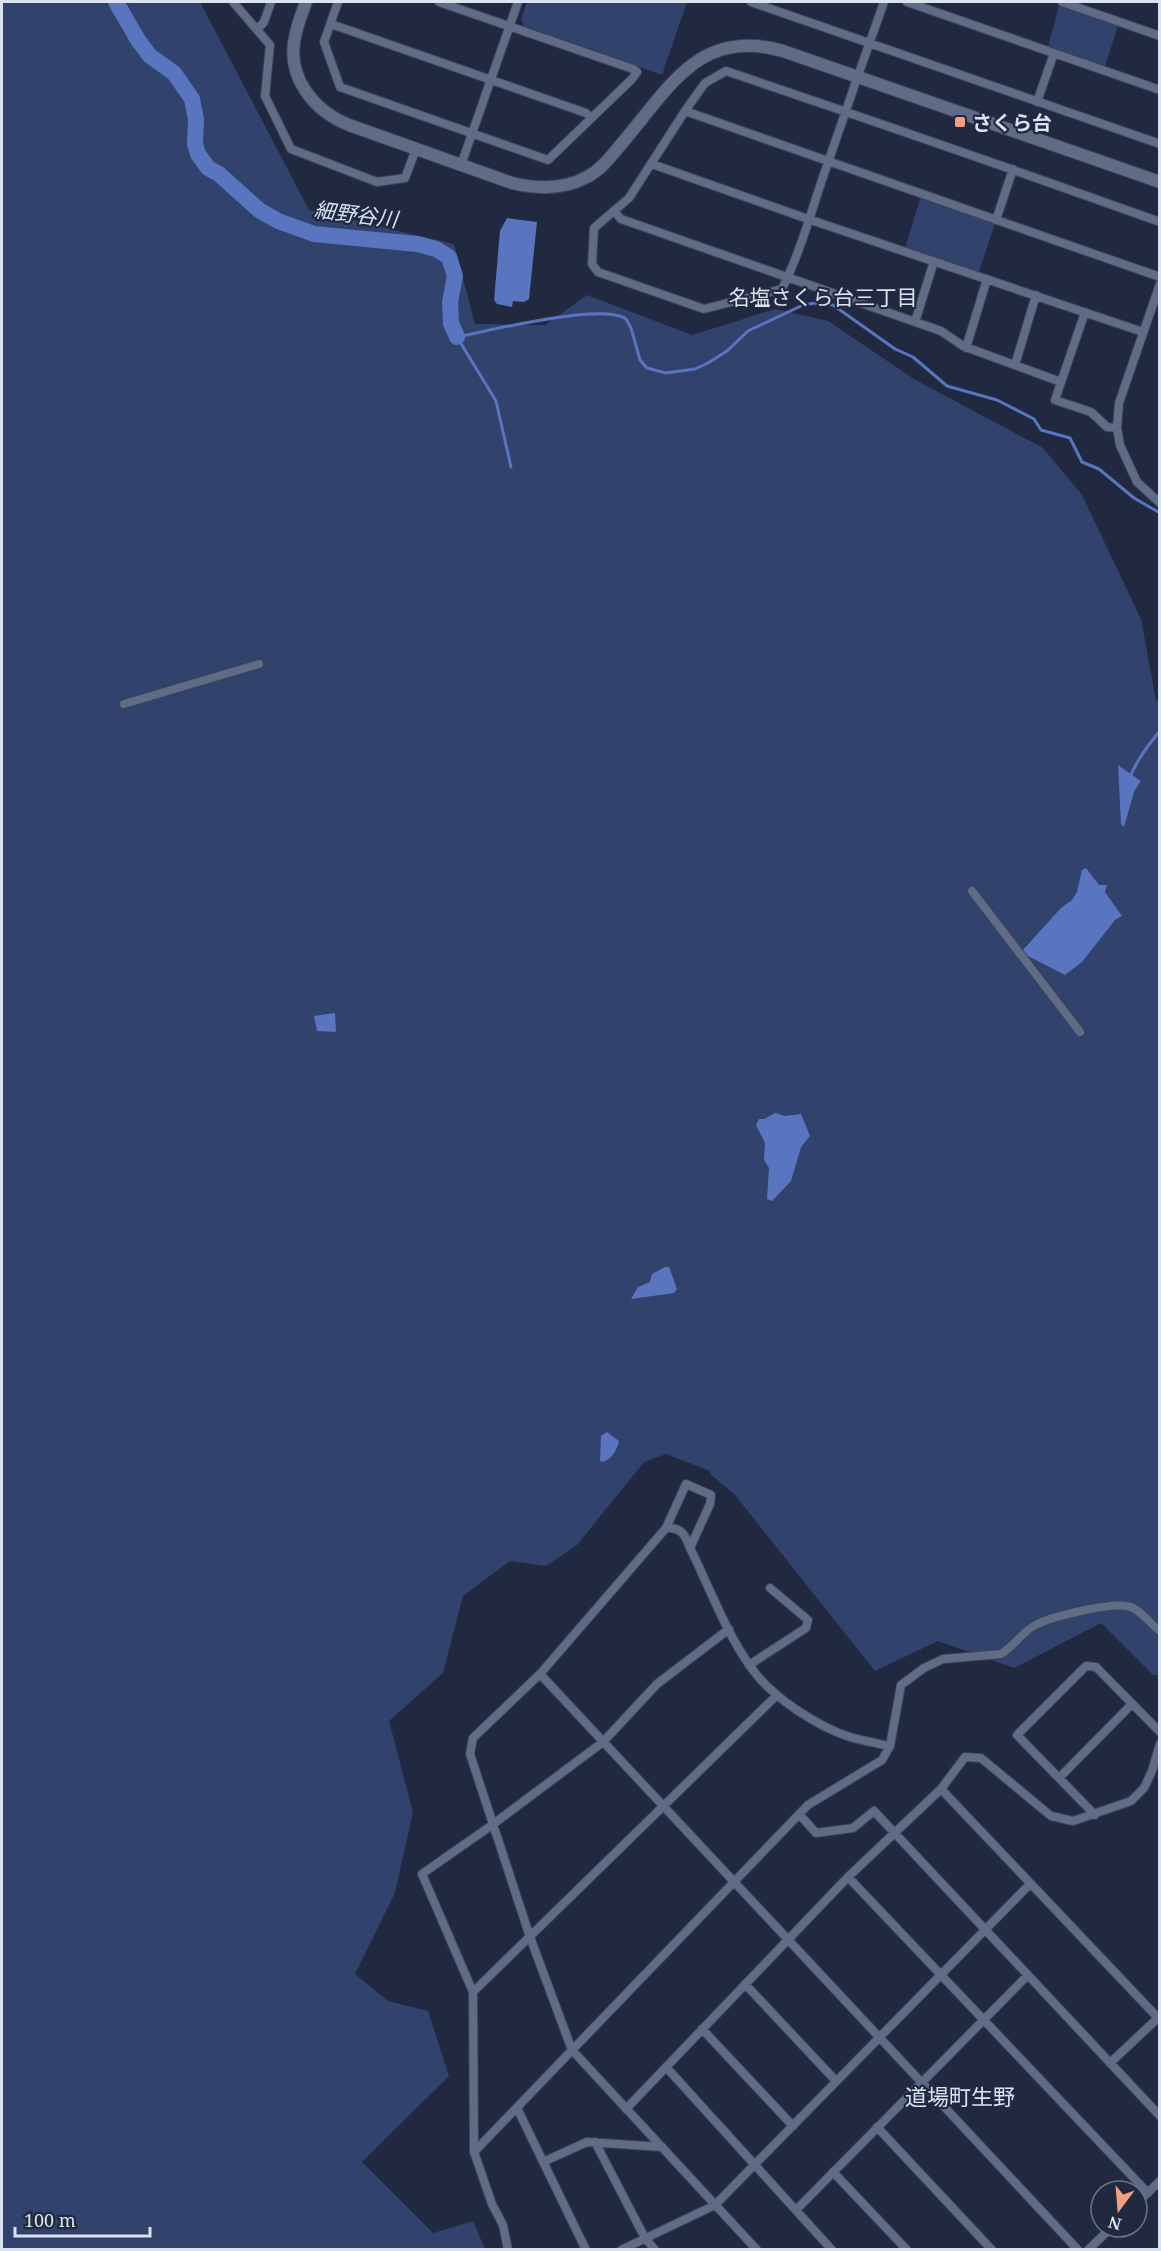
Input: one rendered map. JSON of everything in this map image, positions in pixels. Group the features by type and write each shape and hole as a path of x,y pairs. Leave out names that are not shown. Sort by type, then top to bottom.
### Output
{"street":[{"path":"233,2 270,45 265,96 291,149 377,182 405,178 416,149"},
{"path":"257,30 264,21 271,2"},
{"path":"306,2 294,38 293,50 297,75 308,96 336,120 528,187 559,187 581,180 599,169 688,68 706,54 727,47 761,45 1160,182"},
{"path":"338,2 324,42 340,87 548,159 637,72 439,2"},
{"path":"461,165 518,2"},
{"path":"751,2 1160,144"},
{"path":"884,2 870,43 846,111 828,161 787,279 782,289 704,309 598,272 592,264 594,228 629,198 705,83 726,71 846,111 1013,169 1160,222"},
{"path":"907,2 1160,90"},
{"path":"1068,3 1160,36"},
{"path":"331,24 586,113 591,118"},
{"path":"1037,102 1054,53"},
{"path":"685,111 1160,277"},
{"path":"652,164 1143,332"},
{"path":"996,220 1013,169"},
{"path":"615,212 621,219 941,331 966,348 1061,382"},
{"path":"915,322 934,261"},
{"path":"966,348 987,279"},
{"path":"1160,284 1119,403 1117,428 1120,445 1137,482 1160,503"},
{"path":"1015,365 1036,296"},
{"path":"1085,312 1055,400 1091,412 1107,427 1117,428"},
{"path":"124,704 259,664"},
{"path":"972,891 1080,1032"},
{"path":"690,1548 710,1504 711,1496 686,1484 666,1528 540,1674 473,1738 470,1754 530,1937 572,2050 757,2250"},
{"path":"666,1528 680,1530 685,1535 729,1629 749,1665 777,1695 822,1724 849,1737 890,1746"},
{"path":"749,1665 806,1628 808,1620 770,1588"},
{"path":"474,2152 808,1805 866,1772 882,1760 890,1746 901,1686 924,1668 943,1659 1001,1654 1009,1650 1021,1635 1034,1625 1087,1609 1129,1606 1140,1612 1160,1631"},
{"path":"508,2250 503,2225 492,2204 474,2152 474,1992 422,1874 603,1742 657,1684 729,1629"},
{"path":"1095,1815 1017,1735 1086,1666 1096,1667 1160,1732"},
{"path":"540,1674 1078,2250"},
{"path":"474,1992 777,1695"},
{"path":"1059,1778 1132,1704"},
{"path":"626,2109 848,1877 941,1789 965,1757 981,1758 1051,1816 1072,1821 1131,1801 1144,1788 1160,1744"},
{"path":"941,1789 1159,2019 1110,2063"},
{"path":"799,1814 816,1833 853,1828 874,1811 1160,2116"},
{"path":"848,1877 1135,2179"},
{"path":"621,2250 715,2205 1030,1884"},
{"path":"796,2210 1028,1975"},
{"path":"746,1984 836,2081"},
{"path":"702,2029 793,2126"},
{"path":"666,2067 832,2250"},
{"path":"517,2108 586,2250"},
{"path":"877,2127 992,2250"},
{"path":"543,2162 587,2142 662,2148"},
{"path":"595,2142 645,2238 655,2250"},
{"path":"834,2172 907,2250"},
{"path":"1149,2192 1160,2181"},
{"path":"1088,2250 1099,2239"}],"shaded area":[{"path":"2,2 200,2 309,210 454,244 475,324 545,325 587,295 692,335 775,309 828,321 914,379 1043,448 1082,495 1141,619 1156,700 1159,704 1159,1675 1153,1675 1101,1623 1014,1668 938,1641 875,1671 735,1495 710,1474 710,1471 666,1454 644,1462 577,1545 546,1566 510,1561 463,1596 443,1673 389,1721 413,1812 395,1893 355,1974 388,2001 428,2011 449,2076 362,2162 433,2233 473,2221 485,2249 2,2250","holes":["1118,765 1141,781 1134,792 1123,826"]},
{"path":"527,2 687,2 662,75 524,26 521,19"},
{"path":"1059,6 1118,26 1105,66 1048,46"},
{"path":"921,196 995,223 979,272 905,248"},
{"path":"507,218 537,222 529,299 524,302 513,301 512,307 497,304 494,300 500,231"},
{"path":"1118,765 1141,781 1134,792 1124,827 1121,824"},
{"path":"1086,868 1099,885 1107,885 1105,892 1122,916 1115,920 1082,962 1065,975 1022,951 1061,908 1072,900 1077,892 1082,870"},
{"path":"335,1013 336,1032 317,1031 314,1016"},
{"path":"775,1113 785,1116 801,1114 810,1136 801,1147 791,1181 772,1201 767,1199 769,1168 764,1160 765,1143 756,1125 759,1119"},
{"path":"669,1267 677,1289 674,1293 631,1299 638,1287 650,1282 652,1274"},
{"path":"607,1432 619,1441 614,1454 603,1462 600,1461 601,1436"}],"waterway":[{"name":"細野谷川","path":"116,2 150,56 174,73 192,99 196,119 195,144 198,154 208,168 219,174 259,210 278,221 314,234 417,244 436,249 449,257 455,276 450,302 451,323 457,337"},
{"path":"511,467 496,401 457,337 545,319 595,314 614,315 626,319 631,328 640,360 647,368 666,373 695,369 708,363 727,351 748,331 803,305 815,303 833,305 895,349 913,357 947,386 997,400 1034,419 1041,430 1070,438 1082,462 1099,469 1134,498 1160,513"},
{"path":"1130,777 1143,753 1160,731"}],"place":[{"name":"さくら台","path":"960,122"}],"district":[{"name":"名塩さくら台三丁目","path":"823,297"},
{"name":"道場町生野","path":"960,2096"}]}
